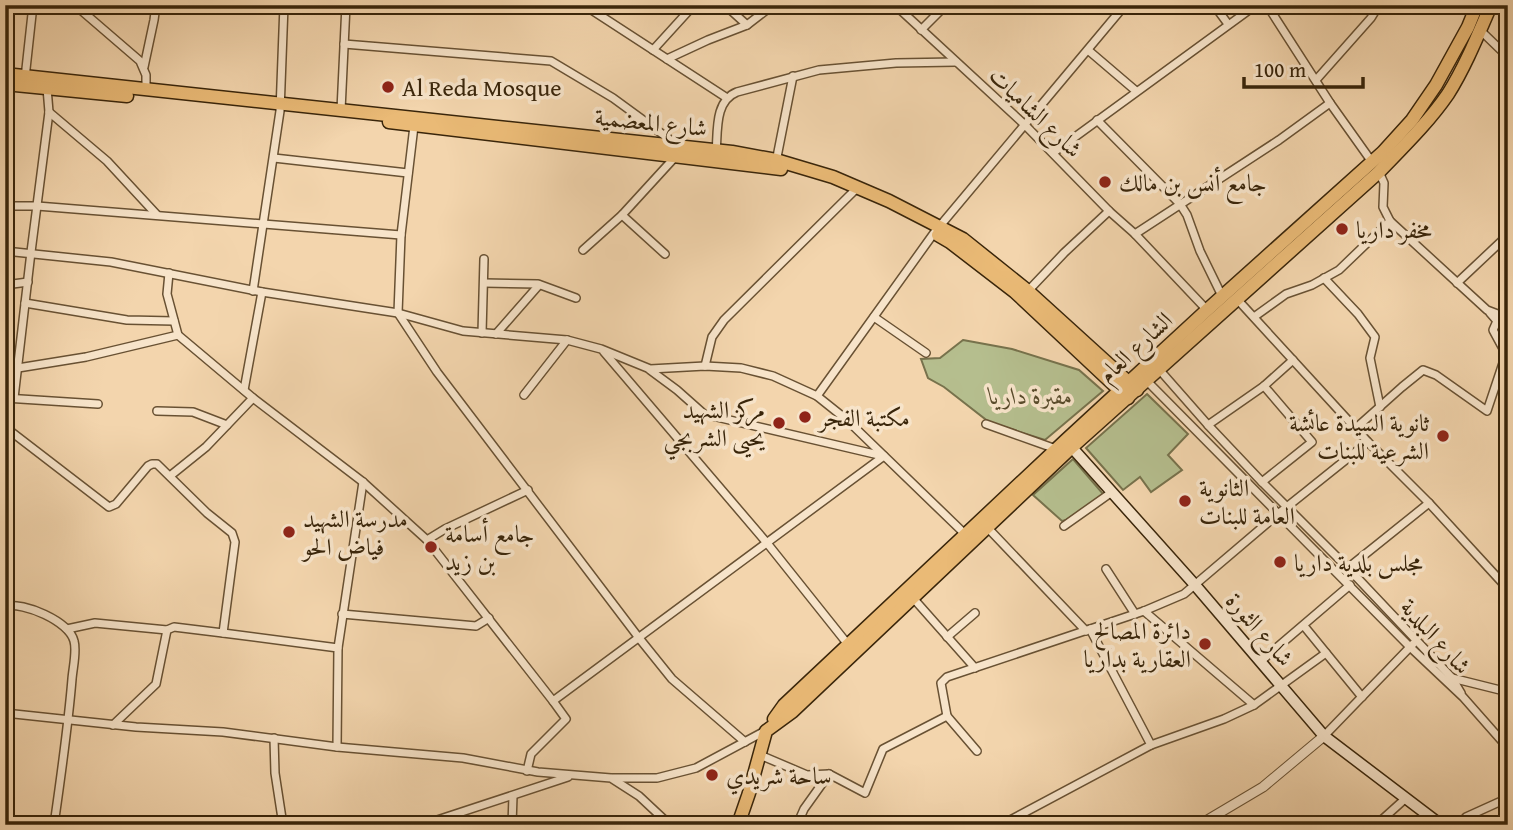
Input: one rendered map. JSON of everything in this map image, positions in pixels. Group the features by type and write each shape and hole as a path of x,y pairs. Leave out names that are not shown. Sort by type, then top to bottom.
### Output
{"main road":[{"name":"الشارع العام","path":"1376,167 1425,103 1447,67 1477,5"},
{"name":"الشارع العام","path":"766,731 784,705 851,648 1064,445 1133,386 1228,296 1420,131 1457,78 1491,5"},
{"name":"شارع المعضمية","path":"5,74 47,88 341,111 414,122"},
{"name":"شارع المعضمية","path":"5,84 25,81 146,90 716,155 776,164 833,177 855,185 937,230 1133,386"},
{"name":"شارع المعضمية","path":"776,164 832,180 937,230 963,239 1028,291 1133,386"},
{"name":"الشارع العام","path":"1156,365 1207,310 1228,296"},
{"name":"شارع الثورة","path":"1064,445 1112,492 1324,736 1441,825"},
{"path":"851,648 913,598 969,537"},
{"path":"738,825 766,731"}],"street":[{"path":"25,81 33,5"},
{"path":"75,5 144,67"},
{"path":"146,90 144,67 156,5"},
{"path":"253,290 281,107 284,5"},
{"path":"341,111 346,5"},
{"path":"584,5 727,98"},
{"path":"653,50 694,5"},
{"path":"725,5 747,25"},
{"path":"667,59 747,25 773,5"},
{"name":"شارع الشاميات","path":"895,5 1025,125 1207,310"},
{"path":"921,30 946,5"},
{"path":"817,396 937,230 1125,5"},
{"path":"1214,5 1228,24"},
{"path":"1053,153 1256,5"},
{"path":"1267,5 1330,103 1376,167 1384,183 1383,207 1390,221 1497,321 1493,330 1506,354 1487,411 1436,375 1423,370 1356,428"},
{"path":"1316,80 1371,18 1379,5"},
{"path":"1480,30 1508,57"},
{"path":"344,44 551,61 613,98 678,151 622,215 583,250"},
{"path":"1088,50 1136,91"},
{"path":"716,155 720,109 727,98 737,92 793,76 846,67 956,62"},
{"path":"776,164 793,76"},
{"path":"14,398 49,112 47,88"},
{"path":"1135,234 1279,140 1330,103"},
{"path":"49,112 107,161 157,215"},
{"path":"1097,120 1180,204 1187,215 1200,251 1228,296 1254,317 1508,589"},
{"path":"414,122 401,235 398,313 437,372 672,679 745,742"},
{"path":"274,158 408,173"},
{"path":"705,366 712,337 724,320 854,191"},
{"path":"5,206 37,206 401,235"},
{"path":"1028,291 1108,211"},
{"path":"622,215 665,254"},
{"path":"1254,317 1286,294 1312,285 1339,270 1390,221"},
{"path":"1457,283 1508,235"},
{"path":"5,251 111,262 262,292 398,313 463,331 567,340 601,349 650,369 704,414 884,456"},
{"path":"482,333 484,259"},
{"path":"169,273 167,294 178,335 253,398 363,482 427,540 566,719 531,754 527,771"},
{"path":"1324,278 1358,314 1375,337 1370,358 1380,407"},
{"path":"5,285 27,282"},
{"path":"484,283 539,285 576,298"},
{"path":"496,334 539,285"},
{"path":"244,390 262,292"},
{"path":"25,303 127,320 174,321"},
{"path":"1487,310 1508,318"},
{"path":"873,317 926,353"},
{"path":"18,368 86,357 178,335"},
{"path":"524,396 567,340"},
{"path":"601,349 767,543 851,648"},
{"path":"1208,425 1264,386 1293,360"},
{"name":"شارع البلدية","path":"1156,365 1208,425 1348,568 1463,697"},
{"path":"650,369 705,366 741,368 773,376 817,396 847,420 969,537"},
{"path":"1157,391 1170,382"},
{"name":"شارع البلدية","path":"1133,386 1157,391 1350,585 1452,678 1463,697"},
{"path":"1262,482 1312,442 1264,386"},
{"path":"5,398 98,404"},
{"path":"170,476 206,447 253,398"},
{"path":"157,411 193,412 228,425"},
{"path":"986,424 1064,445"},
{"path":"5,427 107,506 116,504 150,465 159,465 207,513 232,533 235,542 223,633"},
{"path":"977,751 947,716 941,683 947,677 1144,611 1184,594 1368,442"},
{"path":"553,701 884,456"},
{"path":"337,747 338,649 363,482"},
{"path":"427,540 528,490"},
{"path":"1064,526 1112,492"},
{"path":"1348,568 1429,503"},
{"path":"984,523 1088,630 1151,745"},
{"path":"1106,569 1135,614"},
{"path":"1260,662 1350,585"},
{"path":"913,598 975,668"},
{"path":"5,606 41,612 67,629 75,642 69,720 54,825"},
{"path":"1144,611 1254,705"},
{"path":"947,637 975,613"},
{"path":"342,614 477,626 489,618"},
{"path":"67,629 95,623 167,630 174,627 338,649"},
{"path":"1304,626 1362,697"},
{"path":"114,725 156,684 167,630"},
{"path":"1199,825 1263,787 1324,736 1413,644"},
{"path":"1001,825 1151,745 1224,719 1254,705 1326,653"},
{"path":"1452,678 1508,692"},
{"path":"1463,697 1508,748"},
{"path":"5,713 114,725 223,732 337,747 463,758 527,771 611,778 657,778 696,768 766,731"},
{"path":"760,755 807,775 829,774 865,793 883,749 947,716"},
{"path":"274,738 275,773 283,825"},
{"path":"797,825 804,809 829,774"},
{"path":"422,825 573,775"},
{"path":"611,778 639,796 670,825"},
{"path":"512,825 513,796"},
{"path":"1376,825 1406,798"},
{"path":"1459,825 1466,817 1508,798"}],"green space":[{"name":"مقبرة داريا","path":"963,340 1012,349 1079,370 1103,391 1045,440 989,422 928,378 921,359 940,358"},
{"path":"1147,394 1188,434 1168,455 1182,470 1151,492 1140,477 1123,490 1086,448"},
{"path":"1073,459 1104,495 1062,521 1033,495"}],"place":[{"name":"Al Reda Mosque","path":"388,87"},
{"name":"جامع أنس بن مالك","path":"1105,182"},
{"name":"مخفر داريا","path":"1342,229"},
{"name":"مكتبة الفجر","path":"805,417"},
{"name":"مركز الشهيد يحيى الشربجي","path":"779,423"},
{"name":"ثانوية السيدة عائشة الشرعية للبنات","path":"1443,436"},
{"name":"الثانوية العامة للبنات","path":"1185,501"},
{"name":"مدرسة الشهيد فياض الحو","path":"289,532"},
{"name":"جامع أسامة بن زيد","path":"431,547"},
{"name":"مجلس بلدية داريا","path":"1280,562"},
{"name":"دائرة المصالح العقارية بداريا","path":"1205,644"},
{"name":"ساحة شريدي","path":"712,775"}]}
